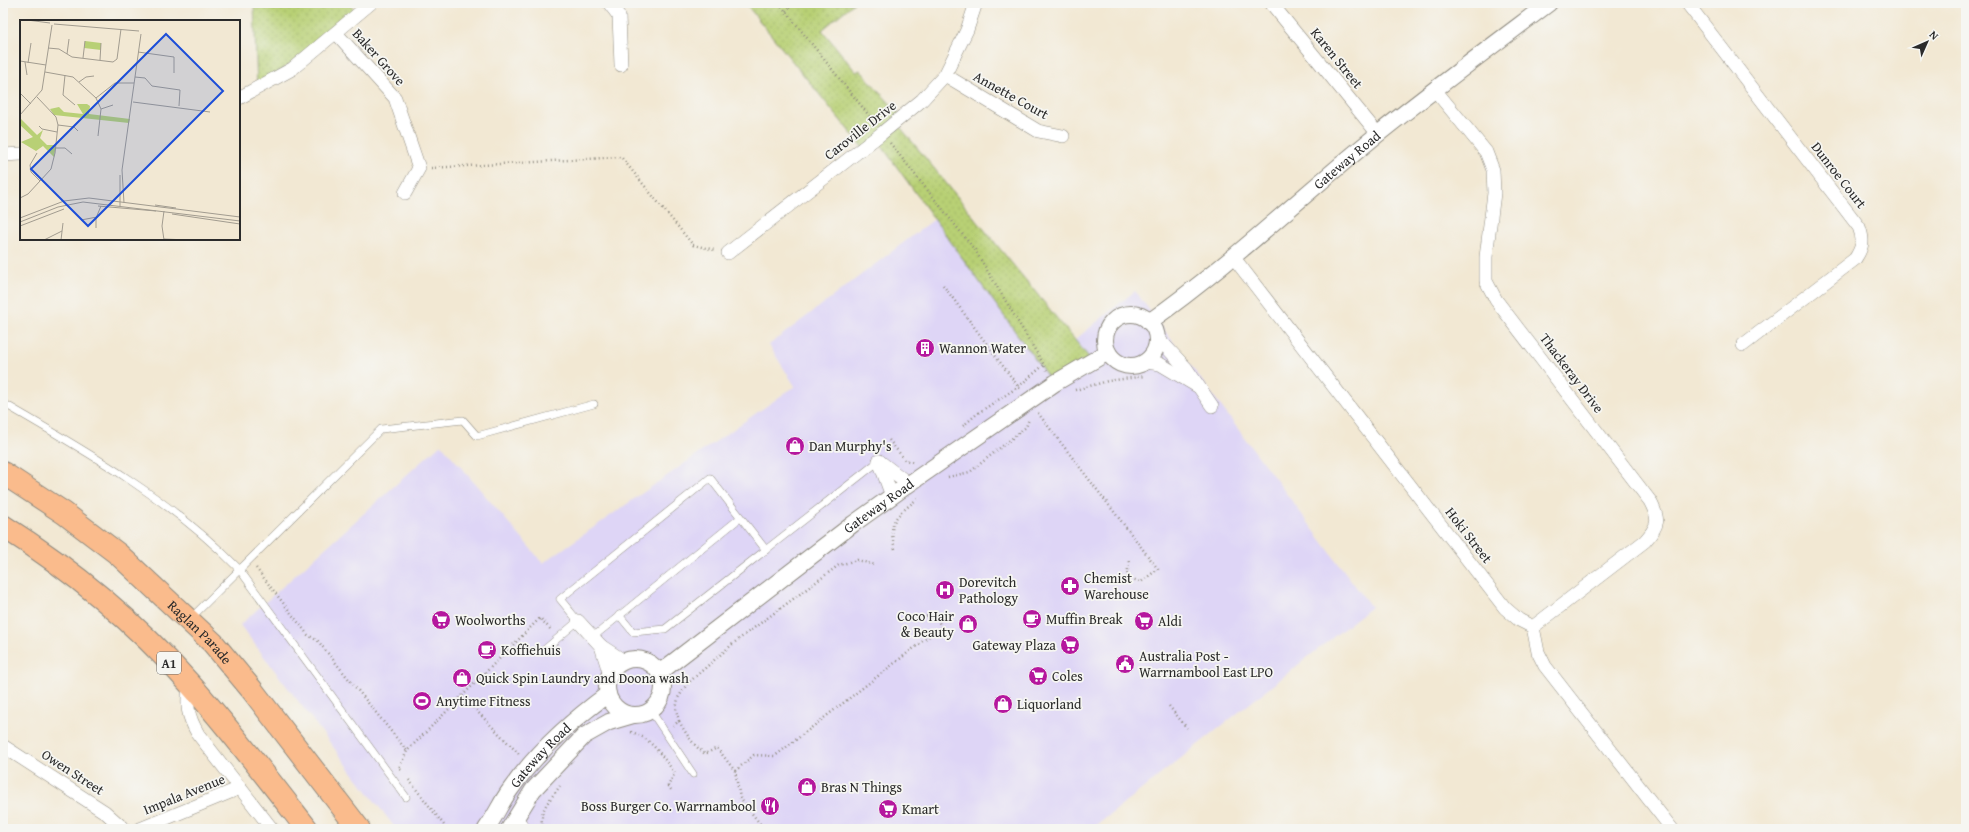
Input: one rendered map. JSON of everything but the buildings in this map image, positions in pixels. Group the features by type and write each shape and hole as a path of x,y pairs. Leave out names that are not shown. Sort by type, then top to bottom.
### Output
{"highway":[{"name":"Raglan Parade","path":"3,473 64,512 118,554 213,643 252,690 359,829"},
{"name":"A1","path":"3,526 34,546 83,584 133,626 189,683 307,829"}],"street":[{"path":"240,97 292,69 371,3"},
{"path":"609,3 619,16 621,65"},
{"name":"Caroville Drive","path":"728,253 922,100 945,75 967,30 976,3"},
{"name":"Karen Street","path":"1271,3 1378,134"},
{"name":"Gateway Road","path":"1149,322 1184,298 1234,258 1378,134 1549,3"},
{"name":"Dunroe Court","path":"1687,3 1858,227 1862,235 1863,244 1855,259 1744,345"},
{"name":"Baker Grove","path":"336,33 396,98 419,168"},
{"name":"Annette Court","path":"945,75 1038,131 1063,136"},
{"name":"Thackeray Drive","path":"1435,90 1486,152 1493,170 1494,193 1486,257 1486,281 1496,300 1650,501 1658,515 1656,529 1645,540 1533,627"},
{"path":"3,155 20,154"},
{"path":"405,193 419,168"},
{"name":"Hoki Street","path":"1234,258 1505,608 1519,620 1533,627"},
{"path":"1201,388 1153,363 1134,366 1122,365 1112,358 1108,352 1106,346 1107,331 1115,320 1122,316 1136,315 1149,322 1157,337 1186,368 1201,388 1212,406"},
{"path":"1153,363 1157,337"},
{"name":"Gateway Road","path":"659,673 892,496 1032,405 1054,382 1108,352"},
{"path":"879,461 909,484"},
{"path":"879,461 892,496"},
{"path":"578,620 597,641 624,661"},
{"path":"1533,627 1538,652 1545,666 1672,829"},
{"path":"597,641 610,675"},
{"path":"634,659 644,661 653,665 659,673 663,689 659,701 651,711 632,715 622,712 613,704 608,694 607,684 610,675 616,667 624,661 634,659"},
{"path":"189,683 187,707 192,723 198,734 272,829"},
{"name":"Gateway Road","path":"486,829 509,790 529,765 578,716 608,694"},
{"name":"Gateway Road","path":"509,829 533,790 584,736 609,722 632,715"},
{"name":"Owen Street","path":"3,746 105,812 124,829"},
{"name":"Impala Avenue","path":"140,829 240,788"}],"lane":[{"path":"3,403 78,446 191,523 212,541 240,569 406,797"},
{"path":"189,620 380,429 463,420 477,436 594,404"},
{"path":"619,615 633,632 665,629 879,461"},
{"path":"544,650 578,620 560,599 710,478 766,550"},
{"path":"597,641 619,615 740,518"},
{"path":"651,711 693,774"},
{"path":"518,816 528,829"}],"path":[{"path":"779,3 975,250 1054,382"},
{"path":"786,11 794,3"},
{"path":"1960,3 1966,11"},
{"path":"419,168 621,156 693,245 728,253"},
{"path":"943,286 1018,387 1158,569 1141,582 1127,577 1129,561"},
{"path":"1069,392 1108,381 1159,375 1153,363"},
{"path":"957,432 978,413 1018,387 1044,365"},
{"path":"944,477 970,472 1026,427 1032,405"},
{"path":"889,440 905,460 916,462"},
{"path":"895,549 891,535 894,519 921,496"},
{"path":"249,560 308,635 318,641 408,751"},
{"path":"764,829 740,798 736,771 717,748 705,754 698,749 679,721 676,710 678,698 687,684 735,642 839,565 857,560 875,565"},
{"path":"736,771 754,755 775,756 941,627 937,618 923,615"},
{"path":"404,773 400,768 408,751 480,676 540,618 559,637"},
{"path":"462,696 509,744"},
{"path":"1169,706 1187,728"},
{"path":"650,742 679,721"},
{"path":"627,731 637,733 650,742 675,773 668,786 672,791"},
{"path":"408,778 447,829"},
{"path":"544,829 541,818 542,812 563,781"},
{"path":"768,829 773,824"}],"shaded area":[{"path":"936,218 1049,361 1135,291 1371,607 1092,829 396,829 240,625 441,444 543,563 795,386 769,345"}],"green space":[{"path":"254,3 348,3 358,14 257,88"},
{"path":"745,3 854,3 822,30 856,72 860,70 902,117 896,122 1092,361 1053,384 876,138 863,148"}],"place":[{"name":"Wannon Water","path":"925,348"},
{"name":"Dan Murphy's","path":"795,446"},
{"name":"Chemist Warehouse","path":"1070,586"},
{"name":"Dorevitch Pathology","path":"945,590"},
{"name":"Muffin Break","path":"1032,619"},
{"name":"Woolworths","path":"441,620"},
{"name":"Aldi","path":"1144,621"},
{"name":"Coco Hair & Beauty","path":"968,624"},
{"name":"Gateway Plaza","path":"1070,645"},
{"name":"Koffiehuis","path":"487,650"},
{"name":"Australia Post - Warrnambool East LPO","path":"1125,664"},
{"name":"Coles","path":"1038,676"},
{"name":"Quick Spin Laundry and Doona wash","path":"462,678"},
{"name":"Anytime Fitness","path":"422,701"},
{"name":"Liquorland","path":"1003,704"},
{"name":"Bras N Things","path":"807,787"},
{"name":"Boss Burger Co. Warrnambool","path":"770,806"},
{"name":"Kmart","path":"888,809"}]}
